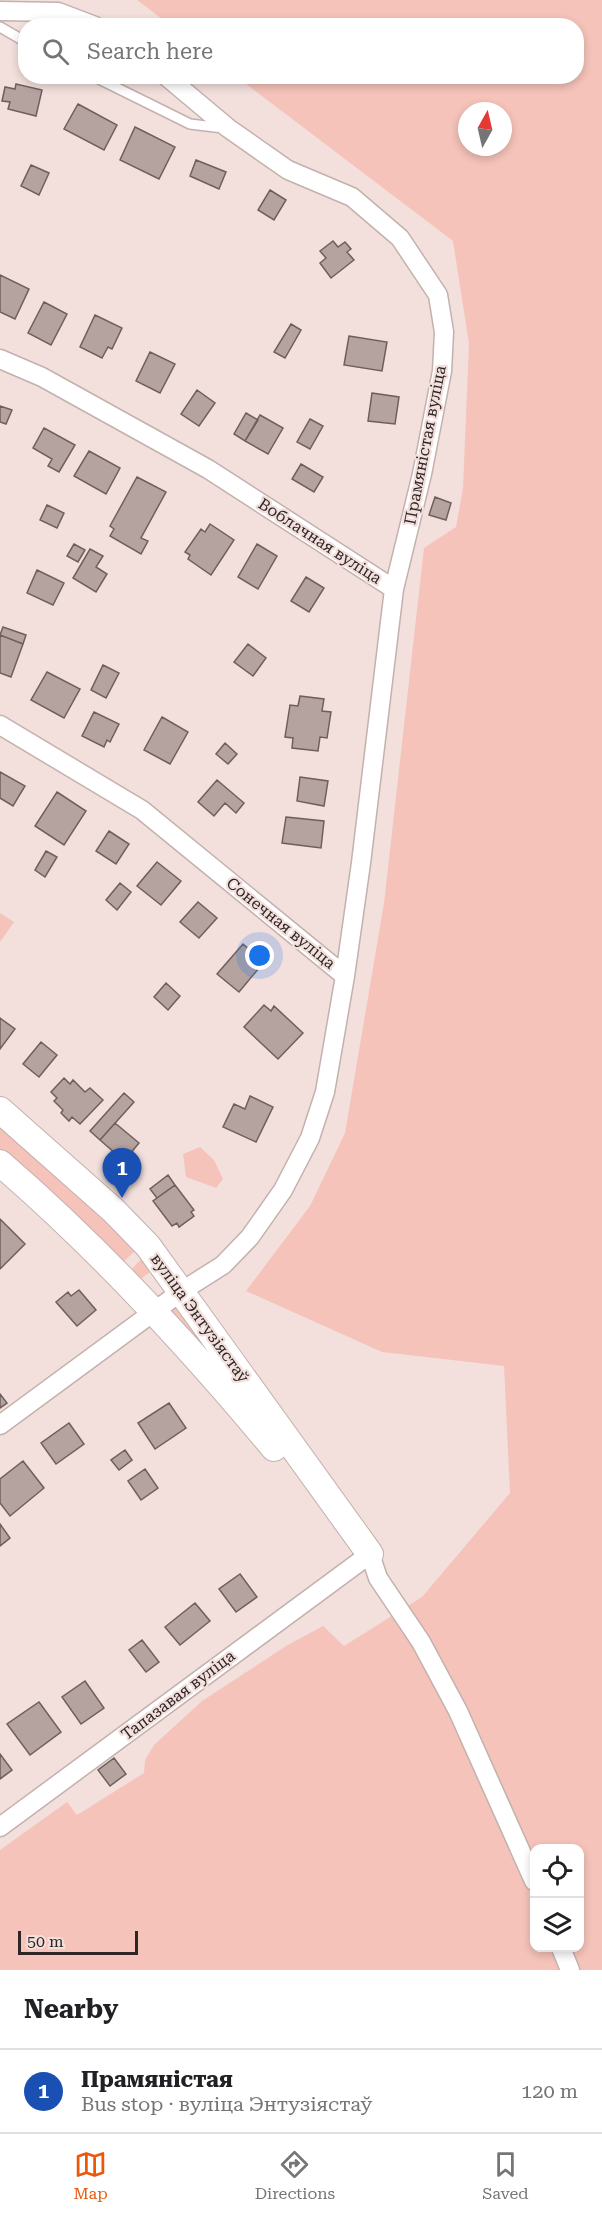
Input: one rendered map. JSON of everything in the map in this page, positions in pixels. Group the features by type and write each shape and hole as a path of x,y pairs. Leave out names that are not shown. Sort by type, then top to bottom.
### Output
{"street":[{"path":"0,11 58,12 74,18"},
{"name":"Прамяністая вуліца","path":"176,84 228,128 288,170 352,197 400,238 438,294 444,332 442,371 422,474 394,589"},
{"name":"Воблачная вуліца","path":"0,359 42,377 208,469 394,589 345,976"},
{"name":"Сонечная вуліца","path":"0,725 142,810 345,976 325,1092 310,1138 283,1190 250,1237 223,1265 154,1312 0,1425"},
{"name":"вуліца Энтузіястаў","path":"0,1110 113,1210 148,1246 182,1292 363,1558"},
{"name":"вуліца Энтузіястаў","path":"0,1163 54,1210 154,1312 222,1386 363,1558"},
{"path":"363,1558 421,1642 458,1711 530,1872"},
{"name":"Тапазавая вуліца","path":"0,1827 363,1558"},
{"path":"563,1952 570,1970"}],"lane":[{"path":"0,27 18,37"},
{"path":"109,84 190,124 228,128"}],"shaded area":[{"path":"137,0 602,0 602,1970 0,1970 0,1850 67,1802 77,1815 144,1773 145,1760 154,1745 202,1701 286,1646 323,1626 344,1646 422,1597 510,1493 504,1366 382,1352 246,1291 310,1206 345,1133 384,903 424,548 456,527 463,488 469,344 453,241 246,84 584,84 584,18 161,18"},
{"path":"0,913 14,922 0,942"},
{"path":"0,1121 137,1249 122,1263 0,1149"},
{"path":"200,1147 214,1160 223,1179 216,1188 186,1177 183,1154"},
{"path":"143,1257 150,1272 141,1279 129,1272"},
{"path":"177,1305 232,1381 170,1312"}],"building":[{"path":"16,84 42,90 36,116 8,109 10,102 2,101 5,87 15,89"},
{"path":"78,104 117,125 104,150 64,129"},
{"path":"135,127 175,147 159,179 120,160"},
{"path":"196,160 226,172 219,189 190,176"},
{"path":"31,165 49,173 39,195 21,186"},
{"path":"270,190 286,200 274,220 258,210"},
{"path":"333,241 338,247 345,242 351,249 347,252 354,260 331,278 320,263 326,258 320,251"},
{"path":"0,275 29,289 15,319 0,312"},
{"path":"44,302 67,314 51,345 28,333"},
{"path":"95,315 122,328 112,349 108,347 102,358 80,347"},
{"path":"291,324 301,330 285,358 274,352"},
{"path":"349,336 387,342 382,371 344,365"},
{"path":"150,352 175,364 160,393 136,381"},
{"path":"197,390 215,403 199,426 181,414"},
{"path":"372,393 399,397 395,424 368,421"},
{"path":"0,406 12,410 6,424 0,422"},
{"path":"246,413 258,420 245,441 234,434"},
{"path":"260,415 283,428 268,454 245,441"},
{"path":"310,419 323,426 310,449 297,442"},
{"path":"44,428 75,445 59,472 48,466 52,459 33,448"},
{"path":"89,451 120,468 106,494 74,476"},
{"path":"301,464 323,477 314,492 292,479"},
{"path":"137,477 166,492 141,538 148,541 141,554 110,536 114,529 110,526"},
{"path":"435,497 451,503 446,520 429,515"},
{"path":"47,505 64,513 57,528 40,520"},
{"path":"210,524 234,540 211,575 188,559 190,555 185,552 201,529 205,532"},
{"path":"74,544 85,550 78,562 67,556"},
{"path":"257,544 277,556 258,589 238,577"},
{"path":"90,549 103,556 96,567 107,574 96,592 73,578"},
{"path":"37,570 64,583 53,605 27,593"},
{"path":"306,577 324,588 309,612 291,601"},
{"path":"3,627 26,635 23,644 0,635"},
{"path":"0,635 23,644 11,677 0,673"},
{"path":"248,644 266,658 253,676 234,662"},
{"path":"103,665 119,673 106,698 91,690"},
{"path":"47,672 80,689 64,718 31,700"},
{"path":"300,696 324,699 322,711 331,712 327,738 320,737 318,751 292,748 293,738 285,737 290,705 298,706"},
{"path":"94,712 119,724 110,742 107,740 104,747 82,736"},
{"path":"162,717 188,732 170,764 144,750"},
{"path":"225,743 237,754 228,764 216,754"},
{"path":"0,772 25,786 13,806 0,798"},
{"path":"300,777 328,781 324,806 297,801"},
{"path":"217,780 244,803 236,813 225,803 214,816 198,802"},
{"path":"57,792 86,811 64,845 35,826"},
{"path":"286,817 324,821 321,848 282,843"},
{"path":"109,831 129,844 116,864 96,851"},
{"path":"46,851 57,857 45,877 35,870"},
{"path":"157,862 181,881 161,905 137,886"},
{"path":"120,883 131,892 117,910 106,900"},
{"path":"198,902 217,918 199,938 180,922"},
{"path":"243,944 264,962 239,992 217,974"},
{"path":"166,983 180,996 168,1010 154,997"},
{"path":"264,1005 271,1011 274,1006 303,1033 278,1059 244,1027"},
{"path":"0,1018 15,1029 0,1049"},
{"path":"41,1042 57,1055 39,1077 23,1064"},
{"path":"64,1078 70,1084 73,1080 85,1092 90,1088 103,1100 80,1124 72,1117 69,1121 54,1101 57,1098 51,1092"},
{"path":"124,1093 134,1102 100,1140 90,1131"},
{"path":"250,1096 273,1107 256,1142 223,1127 234,1104 245,1109"},
{"path":"115,1123 139,1143 124,1161 100,1140"},
{"path":"168,1175 175,1185 157,1198 150,1189"},
{"path":"175,1185 194,1210 191,1212 194,1216 179,1227 177,1223 172,1226 153,1201"},
{"path":"0,1219 25,1244 0,1269"},
{"path":"79,1290 96,1310 77,1326 56,1302 68,1292 71,1296"},
{"path":"0,1394 7,1403 0,1408"},
{"path":"169,1403 186,1428 155,1449 138,1423"},
{"path":"69,1423 84,1444 56,1464 41,1443"},
{"path":"125,1450 132,1460 119,1470 111,1460"},
{"path":"23,1461 44,1488 10,1516 0,1503 0,1479"},
{"path":"145,1469 158,1488 141,1500 128,1481"},
{"path":"0,1524 10,1538 0,1546"},
{"path":"240,1574 257,1597 236,1612 219,1589"},
{"path":"195,1603 210,1621 180,1645 165,1627"},
{"path":"142,1640 159,1662 146,1672 129,1650"},
{"path":"85,1681 104,1708 81,1724 62,1697"},
{"path":"39,1702 61,1732 30,1755 7,1724"},
{"path":"0,1754 12,1770 0,1779"},
{"path":"114,1758 126,1774 110,1786 98,1770"}],"place":[{"name":"Прамяністая","path":"122,1198"}]}
